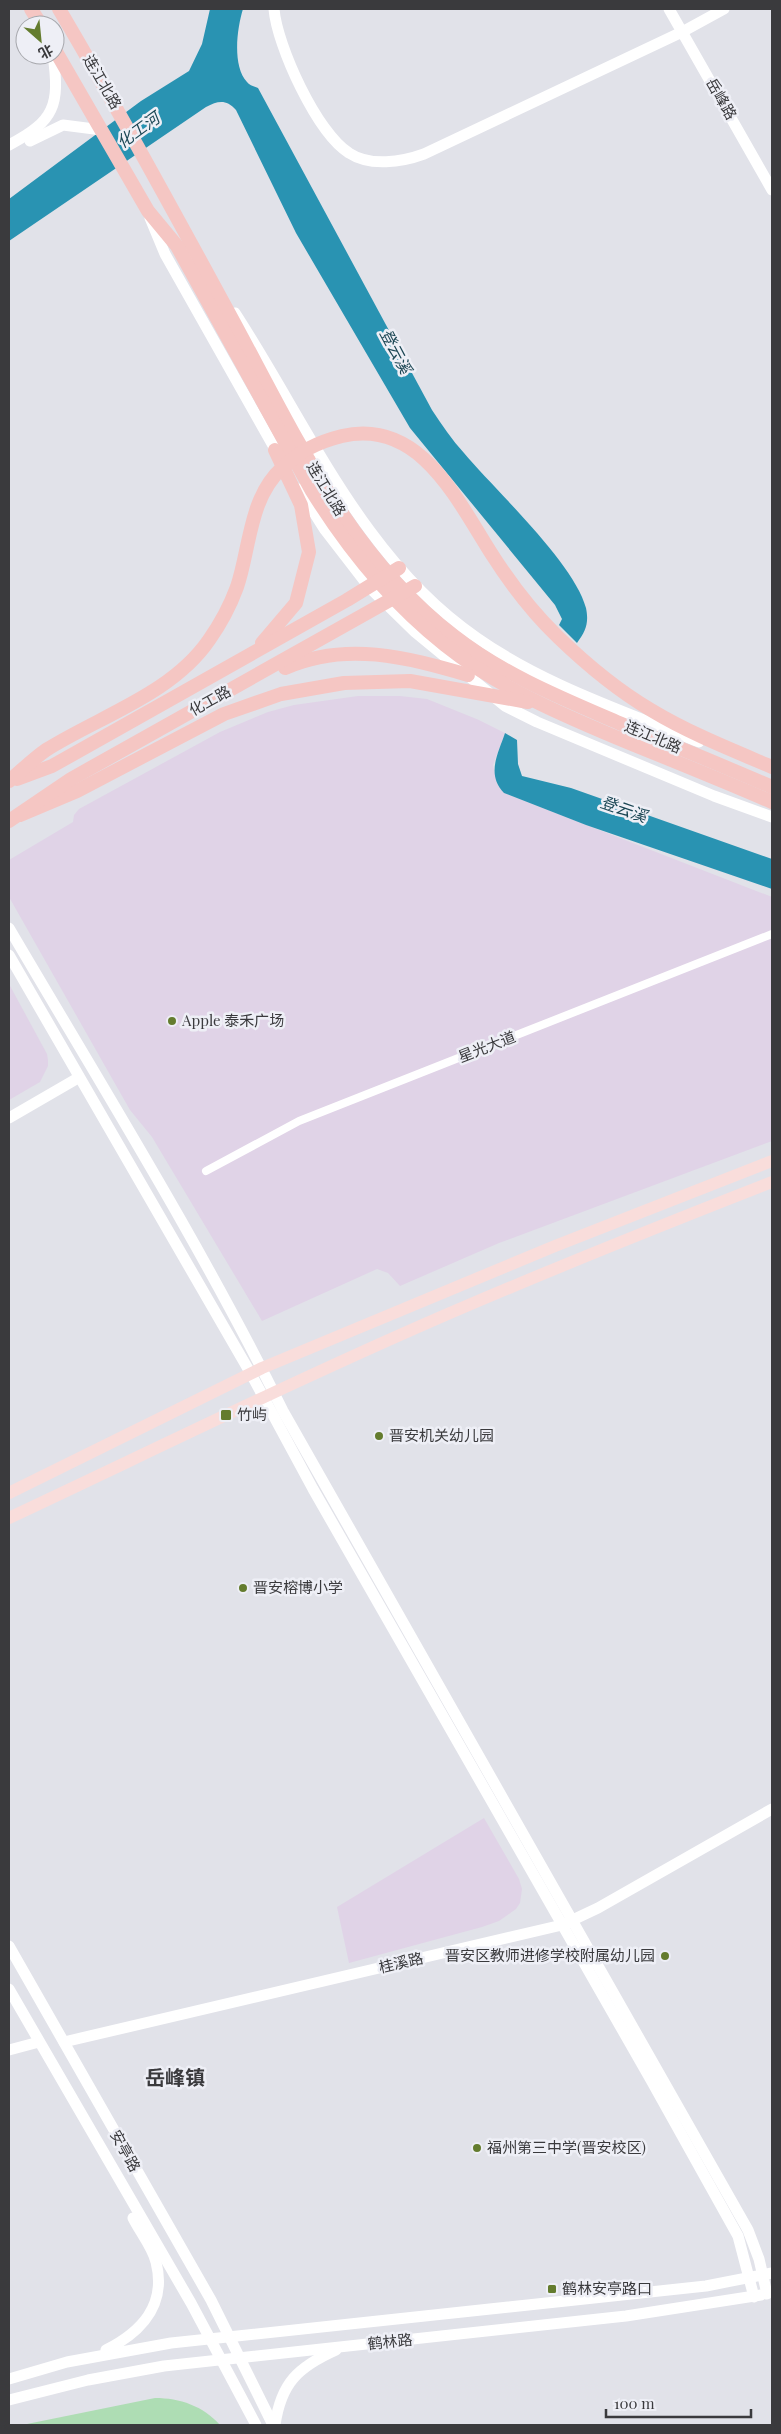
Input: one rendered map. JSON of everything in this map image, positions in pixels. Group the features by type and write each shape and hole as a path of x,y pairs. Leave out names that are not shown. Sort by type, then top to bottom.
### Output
{"highway":[{"name":"连江北路","path":"59,9 123,117 196,253 230,328 312,491 331,522 356,556 417,621 445,645 472,664 541,704 772,802"},
{"name":"连江北路","path":"64,65 148,212 177,246 230,328 342,516 391,579 425,613 479,654 548,693 772,787"},
{"path":"9,782 44,752 154,689 184,669 208,642 225,615 237,585 263,496 278,471 299,453 323,440 349,434 372,434 399,442 416,452 436,469 454,493 492,554 526,601 556,635 607,680 650,710 670,721 772,767"},
{"path":"256,651 296,603 309,552 300,505 275,450"},
{"name":"化工路","path":"9,782 52,766 369,587 399,568"},
{"name":"化工路","path":"15,818 71,779 386,604 415,586"},
{"path":"206,703 297,663 334,654 362,652 387,654 419,660 468,675"},
{"path":"15,818 77,791 224,714 281,694 344,683 410,681 541,704"}],"main road":[{"path":"274,9 283,49 303,91 330,137 350,154 370,160 391,161 424,154 682,32 724,9"},
{"name":"岳峰路","path":"670,9 772,190"},
{"path":"9,145 34,131 52,108 57,87 54,65"},
{"path":"9,152 58,126 72,125 102,130"},
{"path":"148,212 164,254 275,450 325,530 369,587 386,604 415,632 505,706 520,715 714,796 772,817"},
{"path":"196,253 260,351 354,507 399,568 415,586 476,638 560,685 772,772"},
{"path":"9,928 162,1186 269,1395 568,1923 748,2230 768,2274 770,2293"},
{"path":"9,955 78,1078 257,1371"},
{"path":"9,1118 78,1078"},
{"path":"9,1493 257,1371 555,1246 772,1161"},
{"path":"9,1518 269,1395 456,1310 772,1182"},
{"name":"桂溪路","path":"64,2042 568,1923 772,1809"},
{"path":"568,1923 738,2236 754,2297"},
{"name":"安亭路","path":"9,1946 211,2300 238,2357 274,2425"},
{"name":"安亭路","path":"9,1989 211,2338 256,2425"},
{"path":"9,2050 39,2042"},
{"path":"94,2357 121,2342 143,2324 155,2304 158,2290 156,2260 114,2184 110,2164"},
{"name":"鹤林路","path":"9,2379 94,2357 172,2343 706,2286 768,2274"},
{"name":"鹤林路","path":"9,2400 139,2370 238,2357 626,2316 770,2293"},
{"path":"274,2425 281,2398 296,2375 317,2360 348,2346"}],"street":[{"name":"星光大道","path":"206,1171 299,1121 772,934"}],"shaded area":[{"path":"358,696 400,696 427,699 479,720 505,733 493,765 497,784 504,793 772,897 772,1141 499,1243 400,1286 388,1273 377,1269 262,1321 152,1137 130,1110 9,897 9,860 73,822 74,815 79,809 220,732 268,712 294,705"},
{"path":"9,984 47,1054 48,1066 40,1082 9,1100"},
{"path":"484,1818 519,1879 522,1889 520,1903 516,1909 499,1921 482,1927 349,1963 337,1907"}],"green space":[{"path":"155,2398 164,2398 190,2404 199,2408 220,2425 22,2425"}],"water":[{"path":"210,9 243,9 237,47 239,67 242,75 248,83 258,88 432,410 460,448 551,549 579,590 586,608 587,623 583,635 577,643 559,625 562,619 555,605 410,428 296,233 236,110 232,106 222,102 206,107 9,241 9,199 141,101 189,71 202,44"},
{"name":"登云溪","path":"505,733 517,740 518,764 522,776 571,788 772,859 772,889 586,825 504,793 496,779 495,764"}],"place":[{"name":"Apple 泰禾广场","path":"172,1021"},
{"name":"竹屿","path":"226,1415"},
{"name":"晋安机关幼儿园","path":"379,1436"},
{"name":"晋安榕博小学","path":"243,1588"},
{"name":"晋安区教师进修学校附属幼儿园","path":"665,1956"},
{"name":"福州第三中学(晋安校区)","path":"477,2148"},
{"name":"鹤林安亭路口","path":"552,2289"}],"district":[{"name":"岳峰镇","path":"175,2078"}],"water label":[{"name":"化工河","path":"138,130"}]}
